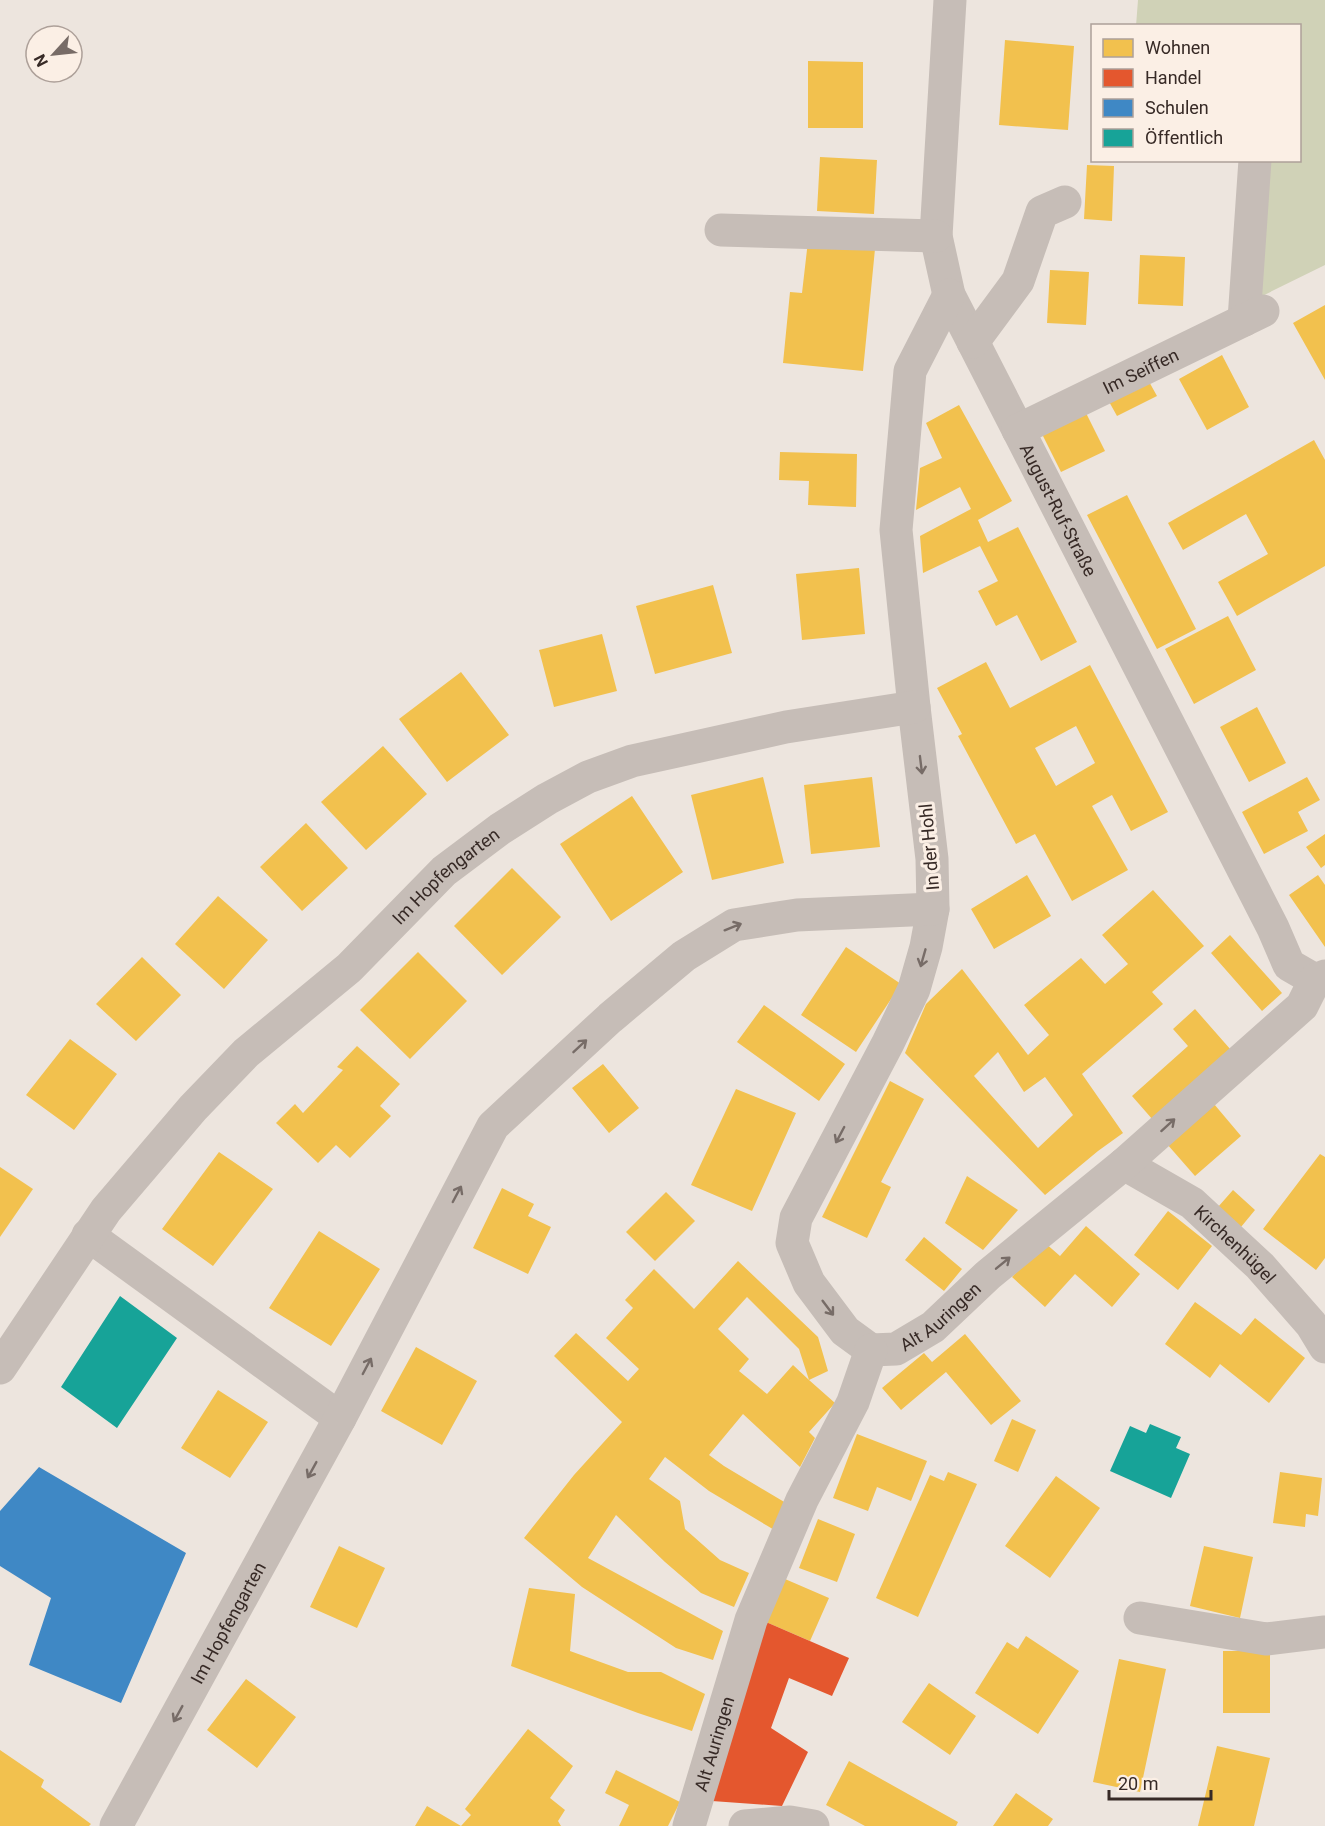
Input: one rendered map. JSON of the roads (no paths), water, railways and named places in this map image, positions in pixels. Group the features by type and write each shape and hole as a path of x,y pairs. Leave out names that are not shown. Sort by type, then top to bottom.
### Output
{"street":[{"name":"August-Ruf-Straße","path":"950,0 936,236 949,295 1273,928 1289,965 1320,978"},
{"name":"Im Seiffen","path":"1017,430 1253,315 1254,162"},
{"path":"973,342 1018,280 1042,212 1065,202"},
{"path":"721,230 936,236"},
{"name":"In der Hohl","path":"871,1350 845,1331 809,1282 792,1243 796,1218 914,989 926,947 933,909 932,859 896,530 910,371 949,295"},
{"name":"Im Hopfengarten","path":"0,1368 106,1210 193,1108 246,1053 349,968 444,871 500,828 588,777 632,761 786,727 914,707"},
{"name":"Im Hopfengarten","path":"116,1826 340,1418 493,1126 610,1018 684,956 734,925 797,915 933,909"},
{"name":"Alt Auringen","path":"689,1826 752,1620 802,1500 853,1402 871,1350 896,1349 933,1327 988,1275 1124,1164 1302,1006 1320,978"},
{"name":"Kirchenhügel","path":"1124,1164 1192,1203 1260,1266 1311,1324 1325,1347"},
{"path":"88,1235 340,1418"},
{"path":"1140,1618 1266,1639 1325,1632"},
{"path":"745,1826 790,1822 813,1826"}]}
